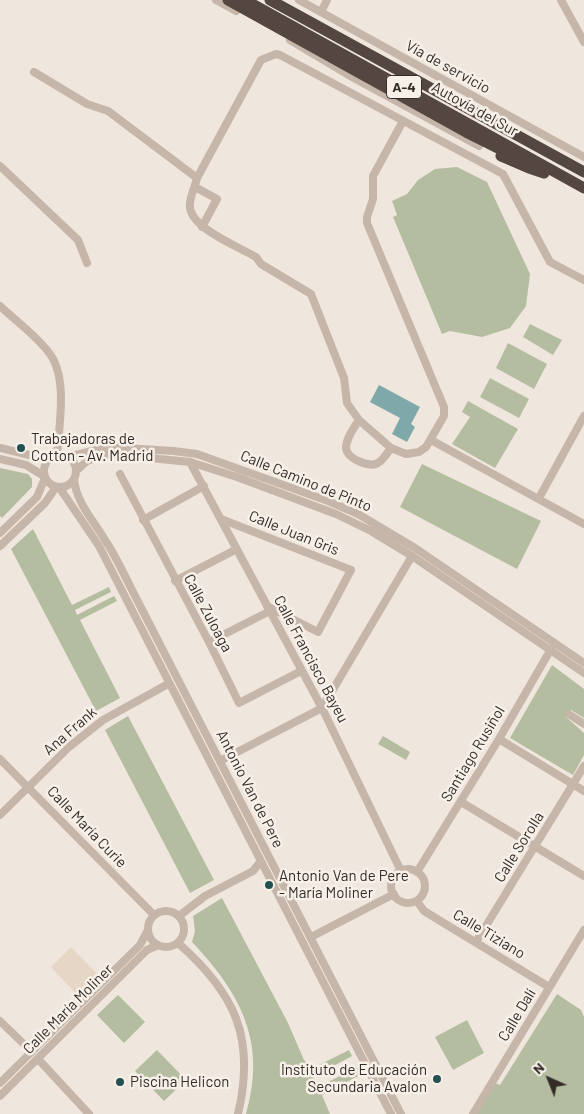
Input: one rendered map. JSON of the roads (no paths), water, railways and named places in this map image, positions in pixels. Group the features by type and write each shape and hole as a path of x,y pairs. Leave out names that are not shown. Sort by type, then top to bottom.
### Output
{"highway":[{"path":"228,0 544,173"},
{"name":"Autovía del Sur","path":"245,0 562,174 584,188"},
{"name":"Autovía del Sur","path":"270,0 584,172"},
{"path":"479,146 529,168 544,173 562,174"}],"street":[{"path":"216,0 479,146"},
{"name":"Vía de servicio","path":"299,0 584,157"},
{"path":"321,12 327,0"},
{"path":"561,0 584,42"},
{"path":"403,121 373,176 373,199 367,223 444,406 444,416 431,440 419,452 406,454 391,448 360,420 347,403 344,378 311,294 261,264 256,257 202,227 194,219 190,209 190,197 197,178 260,60 276,54 403,121 503,174 550,262 584,280"},
{"path":"34,72 87,104 108,111 197,178"},
{"path":"0,166 78,240 87,263"},
{"path":"195,187 217,199 202,227"},
{"path":"1,309 50,354 56,368 61,385 55,456"},
{"path":"539,498 584,416"},
{"path":"360,420 348,439 346,447 352,459 373,464 378,462 391,448"},
{"path":"431,440 584,524"},
{"name":"Calle Camino de Pinto","path":"68,457 108,446 198,454 328,502 358,514 392,534 584,663"},
{"path":"0,448 29,455 68,457 74,463 75,475 67,486 58,487 49,483 45,477 26,465 0,459"},
{"name":"Calle Camino de Pinto","path":"75,475 87,460 109,454 190,462 237,477 336,514 371,531 412,556 584,673"},
{"path":"0,533 37,497 45,477 46,462 55,456"},
{"name":"Calle Francisco Bayeu","path":"190,462 322,708 401,871"},
{"name":"Calle Zuloaga","path":"120,474 209,642 239,703 301,671"},
{"name":"Antonio Van de Pere","path":"75,475 75,490 79,499 106,542 401,1114"},
{"path":"143,520 204,486"},
{"path":"0,546 58,487"},
{"name":"Antonio Van de Pere","path":"58,487 99,546 168,684 391,1114"},
{"name":"Calle Juan Gris","path":"221,519 351,570 318,632 269,609"},
{"path":"175,581 237,549"},
{"path":"220,761 322,708 412,556"},
{"path":"209,642 269,609"},
{"name":"Santiago Rusiñol","path":"417,872 551,650"},
{"name":"Ana Frank","path":"0,815 69,747 103,720 168,684"},
{"path":"570,715 584,724"},
{"path":"499,739 584,791"},
{"name":"Calle María Curie","path":"0,759 154,915"},
{"name":"Calle Sorolla","path":"476,942 584,766"},
{"path":"461,802 584,876"},
{"path":"179,916 205,896 253,871 260,862"},
{"path":"412,870 417,872 425,886 422,896 408,903 402,902 394,894 393,879 401,871 412,870"},
{"path":"253,871 266,872"},
{"path":"311,937 394,894"},
{"name":"Calle Tiziano","path":"417,900 424,911 549,987"},
{"path":"169,911 179,916 184,926 184,932 178,942 168,947 158,945 149,936 150,920 158,912 169,911"},
{"name":"Calle María Moliner","path":"0,1082 140,945 148,930"},
{"name":"Calle Dalí","path":"473,1114 584,930"},
{"path":"178,942 210,974 231,1006 243,1044 244,1078 238,1114"},
{"name":"Calle María Moliner","path":"0,1096 147,950 158,945"},
{"path":"0,1021 32,1052"},
{"path":"38,1059 89,1114"}],"water":[{"path":"379,385 420,407 411,424 415,427 407,442 392,434 400,418 370,402"}],"place":[{"name":"Trabajadoras de Cotton - Av. Madrid","path":"21,448"},
{"name":"Antonio Van de Pere - María Moliner","path":"269,885"},
{"name":"Instituto de Educación Secundaria Avalon","path":"437,1079"},
{"name":"Piscina Helicon","path":"120,1082"}]}
